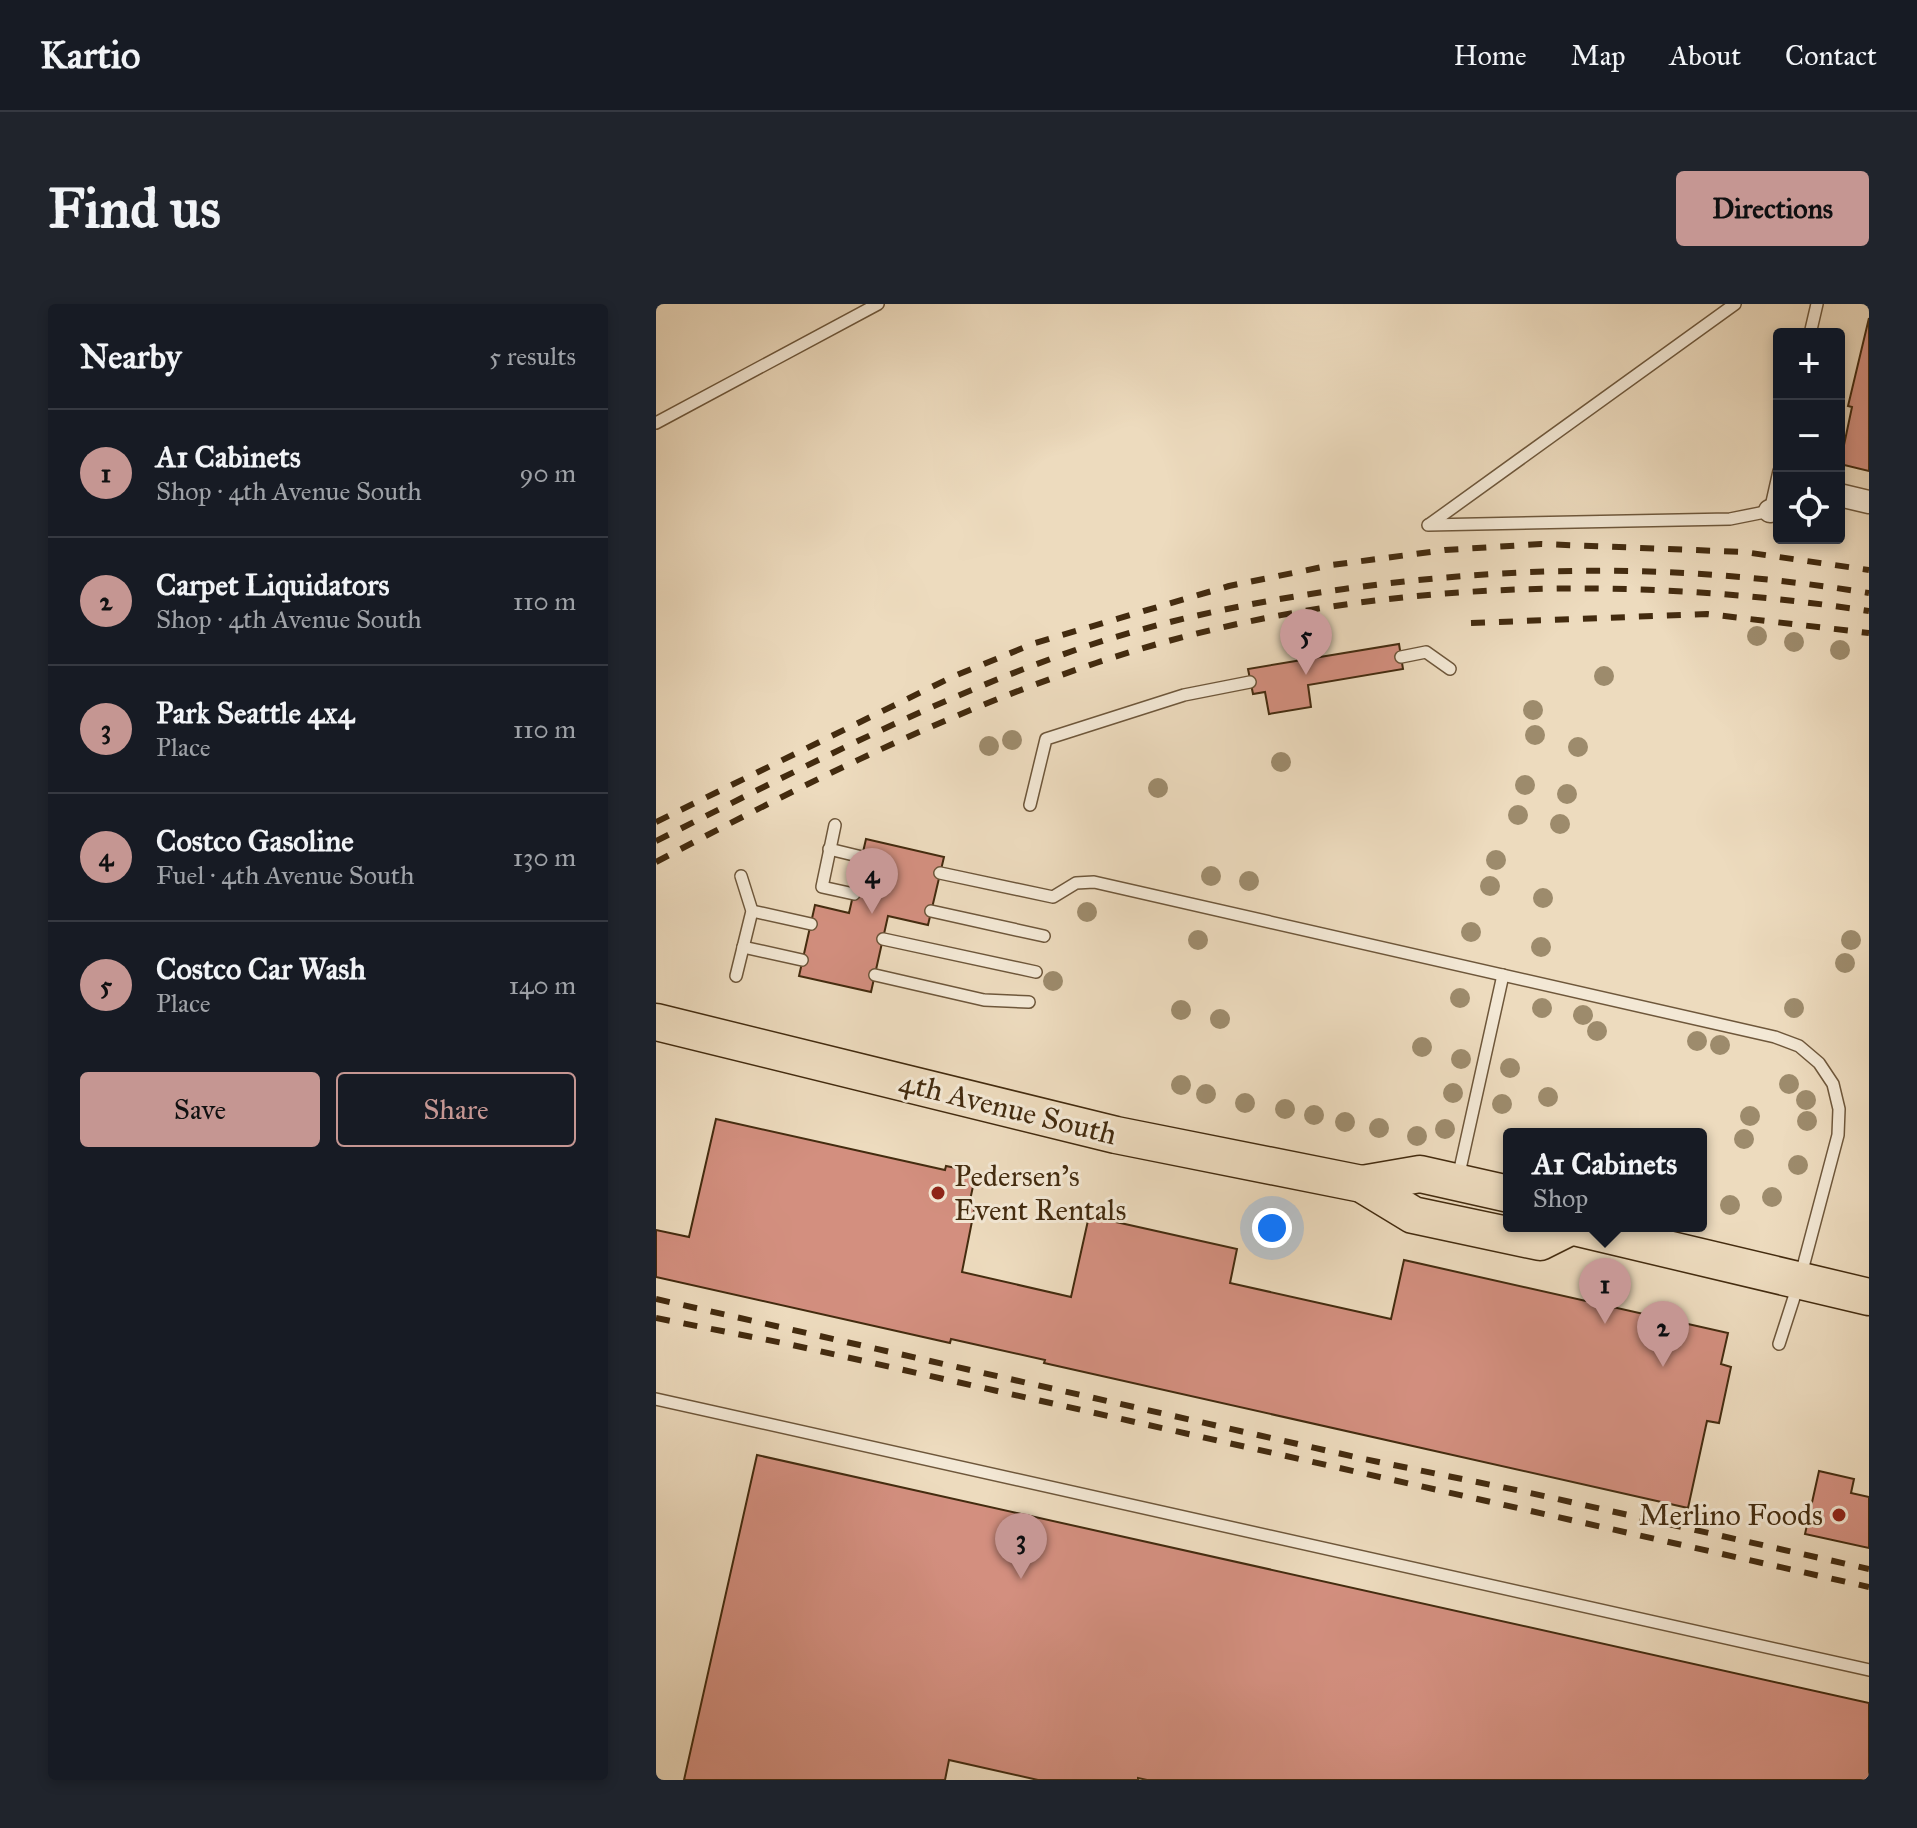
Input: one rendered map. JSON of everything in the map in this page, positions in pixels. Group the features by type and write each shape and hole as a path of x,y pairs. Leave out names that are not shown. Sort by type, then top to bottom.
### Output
{"main road":[{"name":"4th Avenue South","path":"656,1022 1116,1135 1362,1184 1413,1215 1540,1242 1559,1232"},
{"name":"4th Avenue South","path":"1362,1184 1420,1174 1503,1193"},
{"name":"4th Avenue South","path":"1595,1232 1869,1297"}],"street":[{"path":"1845,496 1869,502"}],"lane":[{"path":"656,423 878,304"},
{"path":"1735,304 1428,525 1730,519 1773,510"},
{"path":"1811,328 1817,304"},
{"path":"1401,657 1426,652 1450,669"},
{"path":"1030,805 1046,739 1184,695 1250,682"},
{"path":"835,825 822,887 854,894"},
{"path":"829,849 862,857"},
{"path":"940,873 1053,897 1076,883 1094,882 1775,1037 1799,1046 1819,1063 1833,1084 1839,1109 1838,1135 1799,1282 1779,1344"},
{"path":"736,976 752,911 741,876"},
{"path":"752,911 811,924"},
{"path":"931,911 1044,936"},
{"path":"883,939 1036,972"},
{"path":"743,947 802,960"},
{"path":"875,975 984,1000 1029,1002"},
{"path":"1458,1182 1503,975"},
{"path":"656,1399 1869,1670"}],"building":[{"path":"1869,318 1869,471 1845,465 1845,440 1852,407 1848,406"},
{"path":"1399,644 1403,669 1308,685 1311,707 1269,714 1265,692 1253,694 1248,669"},
{"path":"866,839 944,857 928,925 888,916 871,992 799,976 815,905 849,913"},
{"path":"716,1119 945,1170 946,1166 961,1169 960,1173 975,1177 969,1205 975,1206 962,1272 1071,1297 1089,1216 1237,1249 1230,1283 1391,1319 1404,1260 1728,1333 1721,1364 1731,1367 1719,1423 1707,1421 1688,1508 1044,1363 1045,1360 951,1339 950,1343 656,1277 656,1230 689,1237"},
{"path":"757,1455 1869,1703 1869,1780 1038,1780 949,1760 945,1780 684,1780"},
{"name":"Merlino Foods","path":"1819,1471 1854,1479 1851,1493 1869,1497 1869,1548 1805,1534"}],"railway":[{"path":"656,822 952,677 1035,643 1229,586 1332,565 1445,550 1541,544 1744,552 1869,570"},
{"path":"656,841 978,687 1090,645 1216,611 1411,581 1542,572 1672,572 1802,583 1869,593"},
{"path":"656,862 817,780 983,705 1096,663 1190,635 1285,614 1382,600 1479,591 1577,588 1675,591 1869,611"},
{"path":"1471,623 1707,614 1869,633"},
{"path":"656,1299 1869,1569"},
{"path":"656,1318 788,1344 1869,1587"}],"place":[{"name":"Costco Car Wash","path":"1306,675"},
{"name":"Costco Gasoline","path":"872,914"},
{"name":"Pedersen’s Event Rentals","path":"938,1193"},
{"name":"A1 Cabinets","path":"1605,1324"},
{"name":"Carpet Liquidators","path":"1663,1367"},
{"name":"Merlino Foods","path":"1839,1515"},
{"name":"Park Seattle 4x4","path":"1021,1579"}]}
